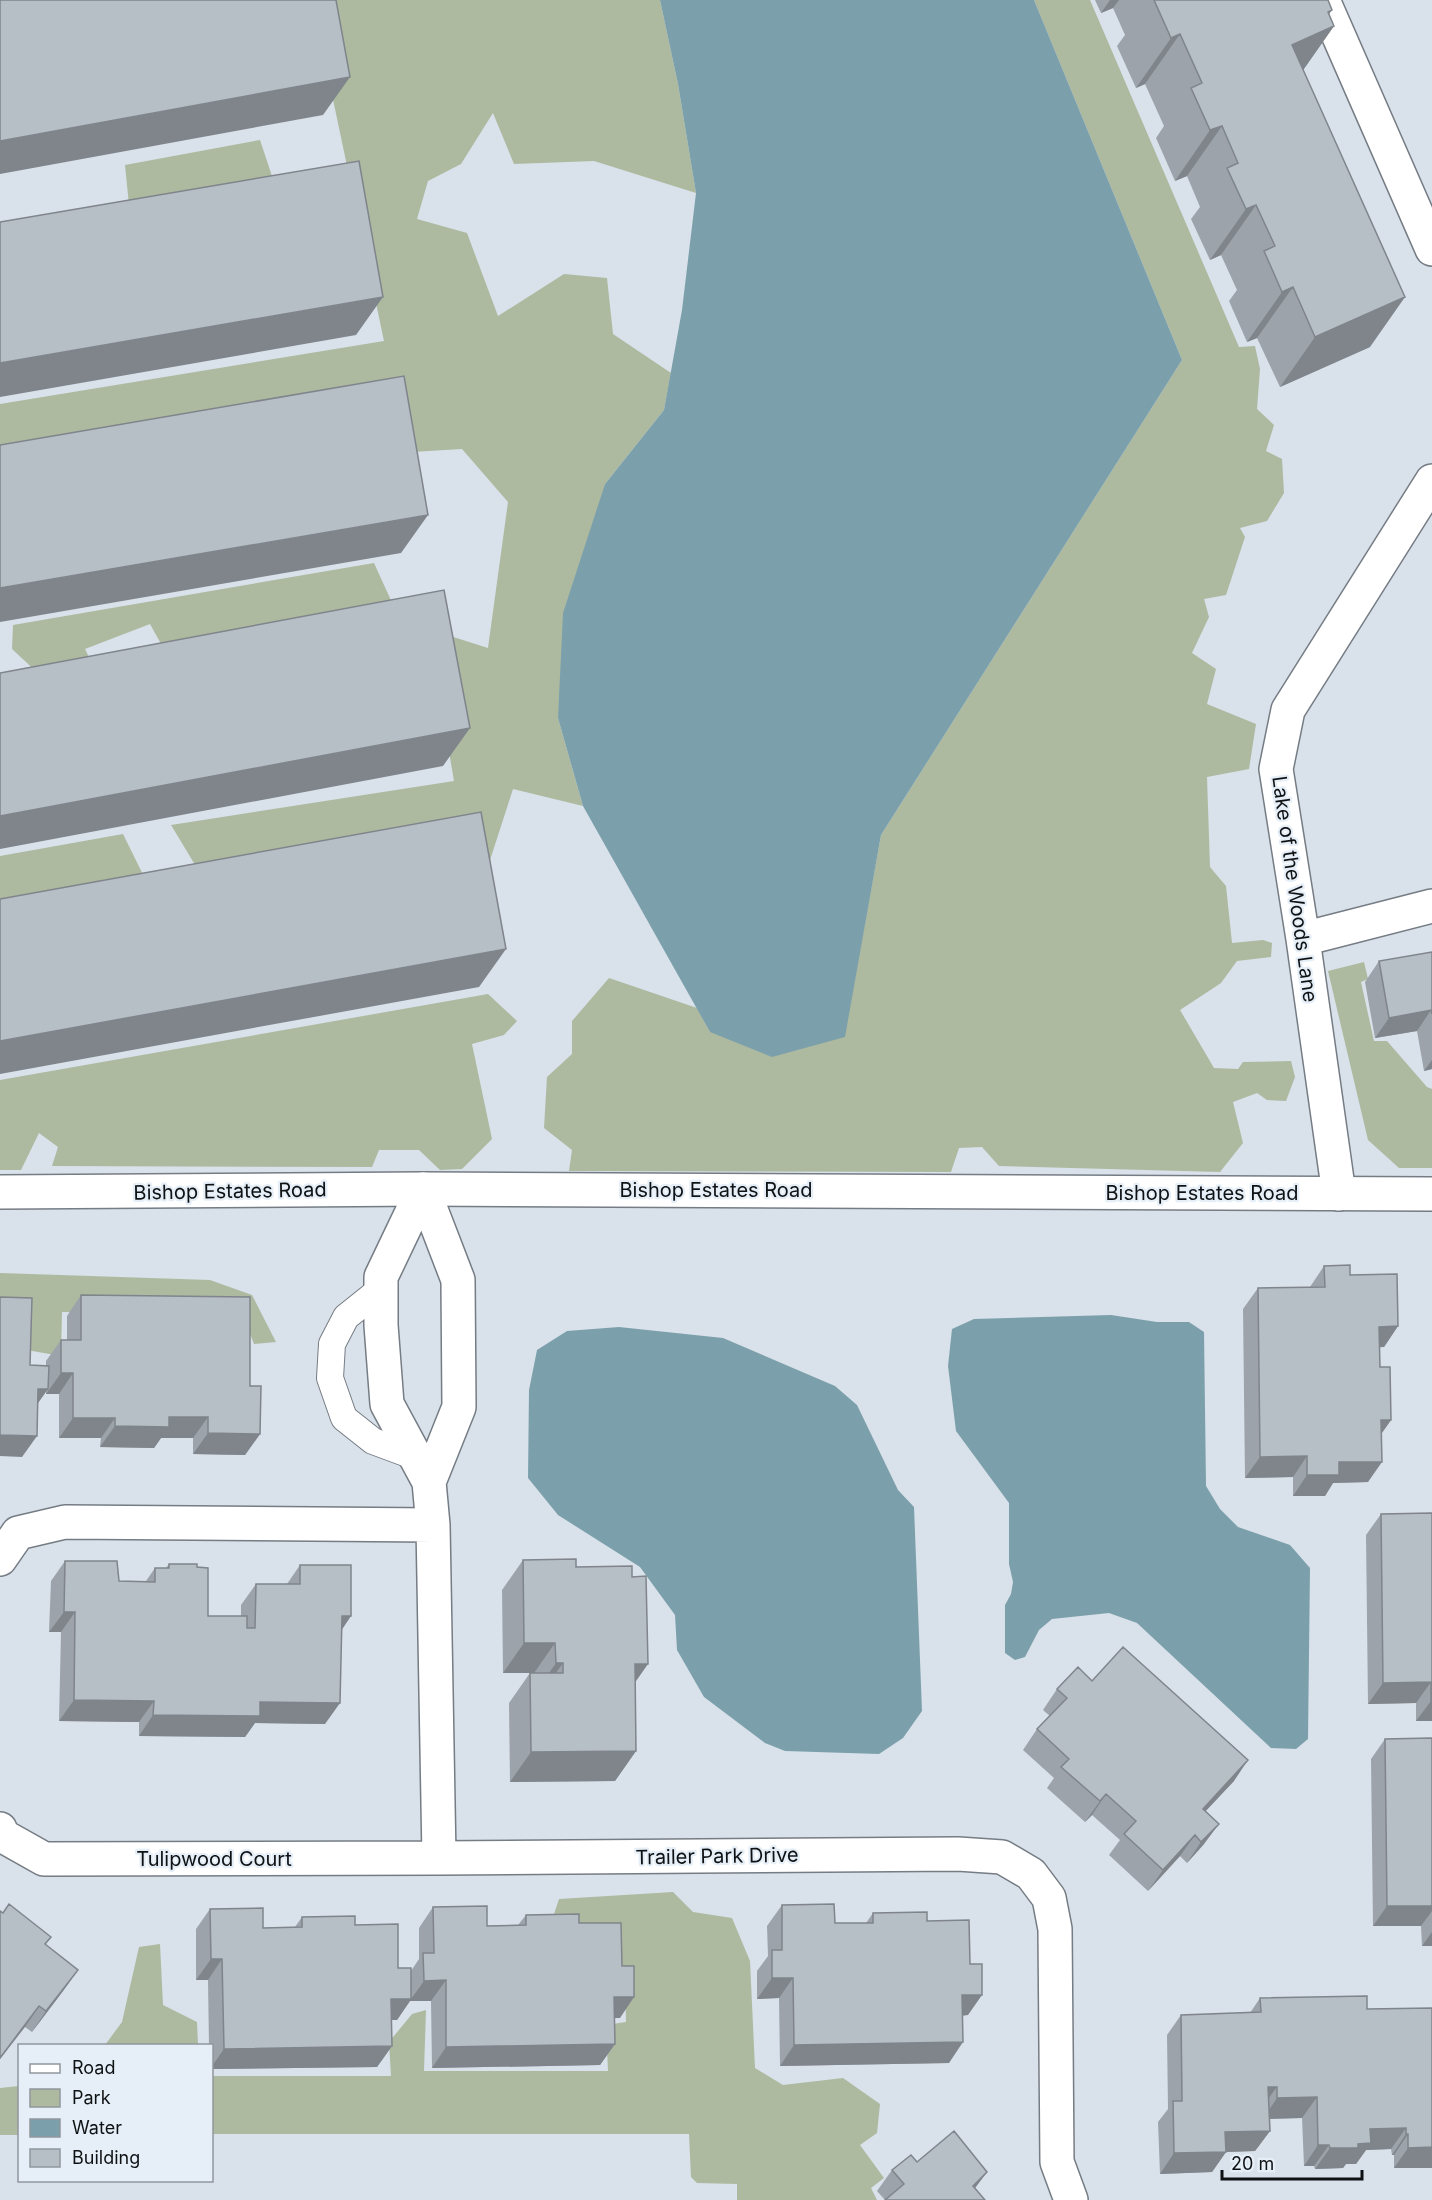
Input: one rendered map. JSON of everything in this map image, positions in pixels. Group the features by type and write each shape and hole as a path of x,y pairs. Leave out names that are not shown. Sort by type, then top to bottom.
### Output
{"street":[{"path":"1323,0 1432,249"},
{"name":"Lake of the Woods Lane","path":"1339,1194 1276,769 1288,710 1432,481"},
{"path":"1303,939 1432,906"},
{"path":"423,1189 381,1277 381,1325 387,1404 422,1470 433,1525 439,1858"},
{"path":"422,1470 459,1407 458,1280 423,1189"},
{"name":"Bishop Estates Road","path":"0,1192 423,1189 1432,1194"},
{"path":"0,1559 18,1533 65,1522 433,1525"},
{"name":"Tulipwood Court","path":"0,1829 3,1836 44,1859 439,1858"},
{"name":"Trailer Park Drive","path":"439,1858 958,1854 1002,1857 1031,1874 1049,1898 1055,1929 1057,2162 1071,2200"}],"lane":[{"path":"381,1289 346,1317 332,1344 330,1378 344,1418 373,1442 422,1470"}],"green space":[{"path":"312,0 660,0 678,84 696,193 594,161 514,164 493,113 461,164 428,181 417,219 467,233 498,316 564,274 607,278 613,334 671,373 664,410 605,484 558,718 583,806 513,789 481,888 209,888 171,825 454,781 428,629 488,648 508,502 462,449 395,453 0,457 0,404 384,341"},
{"path":"1034,0 1090,0 1239,347 1255,346 1260,369 1257,409 1274,425 1266,451 1282,459 1284,493 1267,521 1240,528 1245,537 1226,595 1204,599 1209,617 1192,653 1216,669 1207,704 1256,724 1249,769 1207,777 1210,867 1226,886 1232,943 1263,940 1272,943 1271,957 1237,961 1221,983 1180,1010 1214,1068 1238,1069 1243,1062 1291,1061 1295,1077 1286,1101 1267,1100 1257,1093 1233,1102 1243,1143 1220,1172 999,1166 982,1147 959,1148 951,1172 569,1171 572,1150 544,1128 547,1077 572,1054 572,1021 609,978 697,1008 710,1032 844,1037 881,835 1182,360"},
{"path":"260,140 280,200 131,225 125,165"},
{"path":"374,563 404,629 175,669 150,624 85,649 100,680 54,688 12,649 13,625"},
{"path":"123,834 155,899 0,926 0,856"},
{"path":"1364,962 1368,979 1361,982 1374,1041 1387,1041 1427,1087 1432,1089 1432,1168 1399,1168 1368,1140 1328,971"},
{"path":"488,994 517,1021 504,1035 472,1044 492,1139 462,1169 440,1170 419,1150 379,1150 372,1167 52,1166 58,1147 39,1133 21,1170 0,1170 0,1080"},
{"path":"0,1273 210,1280 252,1295 276,1342 254,1344 243,1315 62,1312 61,1356 21,1349 0,1314"},
{"path":"673,1892 693,1912 732,1918 750,1961 755,2068 783,2085 843,2078 880,2104 877,2133 860,2145 884,2178 871,2188 877,2200 737,2200 737,2184 697,2183 691,2177 689,2134 213,2134 213,2076 391,2076 389,2042 412,2014 426,2010 424,2071 608,2071 606,2025 626,2022 625,1979 549,1929 559,1899"},
{"path":"160,1944 163,2005 197,2022 198,2044 106,2044 122,2022 139,1947"},
{"path":"18,2086 18,2135 0,2135 0,2088"}],"water":[{"path":"660,0 1034,0 1182,360 881,835 845,1037 772,1057 710,1032 583,806 558,718 563,613 605,484 664,410 682,310 696,193 678,84"},
{"path":"1111,1315 1157,1322 1189,1322 1204,1332 1206,1486 1220,1509 1238,1527 1290,1545 1310,1568 1308,1739 1296,1749 1271,1748 1137,1623 1109,1613 1052,1619 1039,1630 1025,1657 1015,1660 1005,1653 1005,1605 1011,1594 1013,1582 1009,1564 1009,1503 956,1431 948,1366 952,1329 974,1319"},
{"path":"619,1327 723,1338 835,1386 857,1405 898,1490 914,1507 922,1711 903,1738 879,1754 785,1751 765,1743 704,1697 677,1650 675,1615 640,1567 558,1515 528,1478 529,1390 537,1350 567,1331"}],"building":[{"path":"0,0 336,0 350,77 0,141"},
{"path":"1154,0 1328,0 1332,10 1328,12 1334,26 1292,45 1405,297 1315,337 1293,287 1282,292 1264,251 1275,246 1256,205 1246,209 1227,168 1238,163 1222,126 1210,130 1191,88 1202,83 1180,34 1171,38"},
{"path":"359,161 383,297 0,363 0,222"},
{"path":"404,376 428,515 0,588 0,445"},
{"path":"444,590 470,728 0,816 0,673"},
{"path":"481,812 506,949 0,1041 0,899"},
{"path":"1432,952 1432,1014 1431,1010 1389,1018 1379,961"},
{"path":"1350,1265 1350,1275 1397,1274 1398,1326 1379,1327 1380,1367 1390,1367 1391,1420 1381,1420 1382,1462 1339,1462 1339,1475 1307,1475 1307,1456 1260,1457 1258,1288 1325,1287 1324,1266"},
{"path":"81,1295 250,1297 250,1386 261,1386 260,1434 208,1433 208,1417 169,1417 169,1427 115,1426 115,1418 73,1418 73,1373 61,1373 61,1340 81,1340"},
{"path":"0,1297 32,1298 30,1365 49,1366 48,1389 38,1389 37,1436 0,1435"},
{"path":"1432,1513 1431,1701 1431,1682 1383,1683 1381,1514"},
{"path":"576,1559 576,1567 632,1566 632,1577 646,1576 648,1664 635,1664 636,1751 531,1752 530,1673 563,1673 563,1663 556,1663 555,1643 524,1643 523,1560"},
{"path":"65,1561 117,1561 119,1581 155,1582 155,1568 169,1568 169,1564 197,1564 197,1567 208,1568 208,1616 247,1616 247,1628 255,1628 256,1584 300,1584 300,1565 351,1565 351,1616 342,1616 340,1703 260,1702 260,1716 153,1715 154,1701 74,1700 75,1612 64,1612"},
{"path":"1123,1647 1248,1760 1203,1809 1219,1824 1201,1842 1195,1835 1163,1870 1124,1834 1136,1821 1106,1794 1100,1801 1061,1767 1069,1759 1037,1729 1067,1698 1057,1689 1078,1667 1092,1681"},
{"path":"1432,1738 1432,1906 1387,1906 1385,1739"},
{"path":"9,1904 51,1937 45,1944 78,1970 46,2011 39,2006 0,2058 0,1911 3,1913"},
{"path":"834,1904 835,1923 873,1923 873,1913 927,1912 927,1921 969,1920 970,1964 982,1964 982,1995 962,1995 963,2042 794,2045 793,1978 772,1978 772,1950 782,1950 782,1905"},
{"path":"487,1906 487,1926 526,1925 526,1915 579,1914 579,1923 621,1923 622,1966 634,1966 634,1997 614,1997 615,2044 446,2047 446,1980 424,1981 423,1953 434,1953 433,1907"},
{"path":"263,1908 263,1928 302,1927 302,1917 355,1916 355,1925 398,1924 398,1968 411,1968 411,1999 391,1999 392,2046 224,2049 222,1959 211,1959 210,1909"},
{"path":"1367,1996 1367,2009 1432,2008 1432,2147 1408,2148 1406,2128 1370,2129 1371,2143 1358,2144 1358,2148 1330,2148 1329,2145 1318,2145 1317,2097 1277,2098 1277,2087 1268,2087 1270,2131 1225,2132 1226,2152 1174,2153 1173,2101 1182,2101 1181,2015 1261,2012 1260,1998"},
{"path":"954,2131 987,2172 973,2186 985,2200 885,2200 904,2184 892,2170 911,2155 917,2162"}]}
